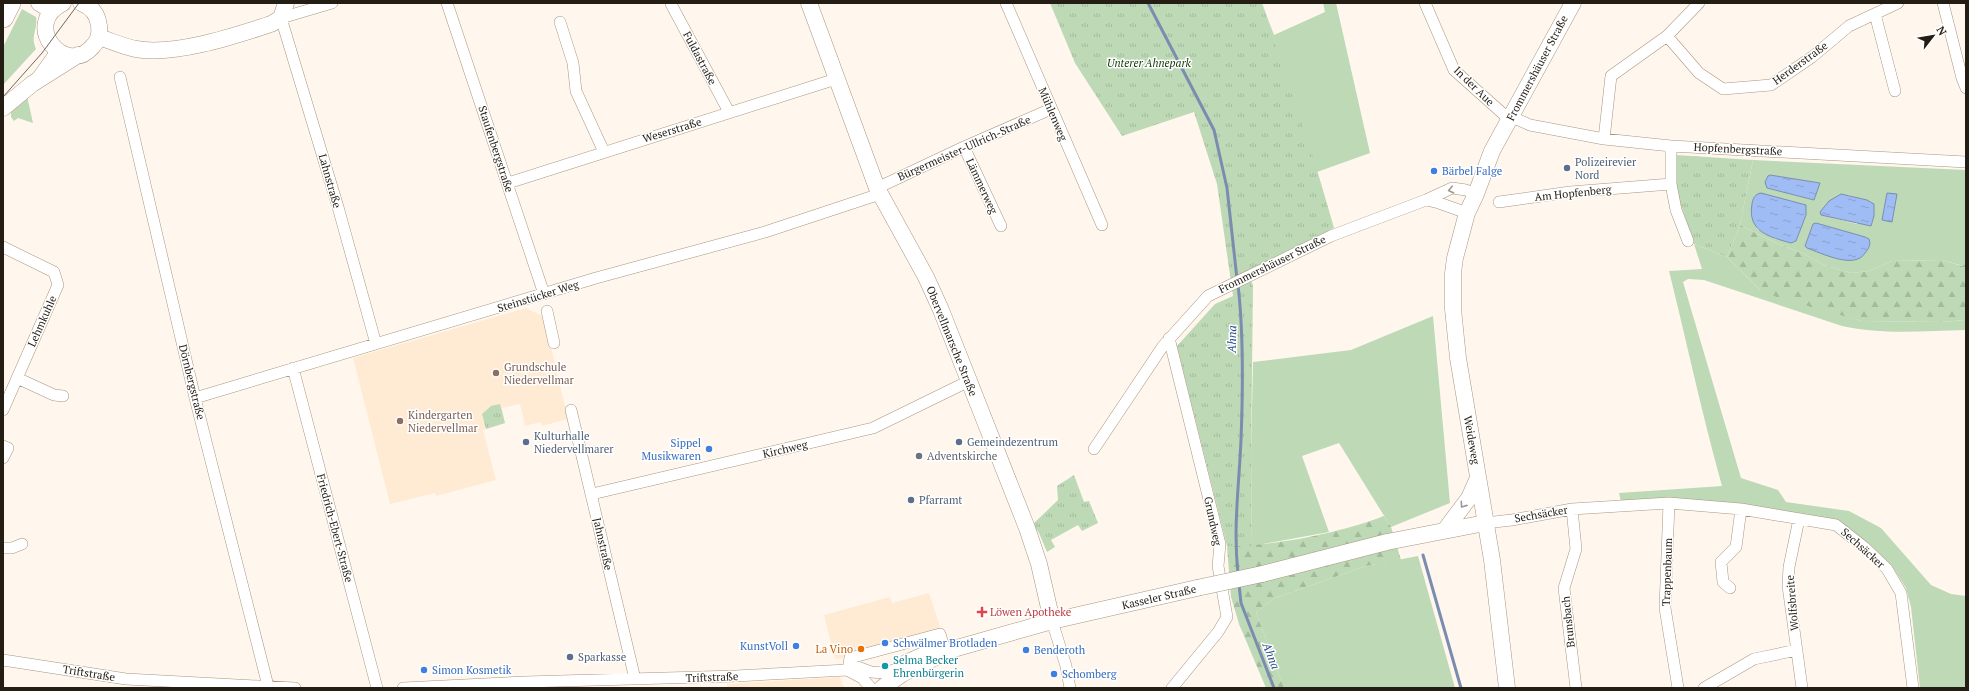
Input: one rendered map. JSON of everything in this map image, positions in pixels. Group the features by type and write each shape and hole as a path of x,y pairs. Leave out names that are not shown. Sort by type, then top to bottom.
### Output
{"highway":[{"path":"3,17 10,3"}],"main road":[{"path":"3,108 32,84 78,55 91,49 99,36 100,29 96,15 92,9 81,3"},
{"name":"Obervellmarsche Straße","path":"809,3 878,191 926,277 1027,528 1039,564 1052,621"},
{"name":"Frommershäuser Straße","path":"1476,194 1492,151 1573,3"},
{"path":"52,6 46,24 48,41 63,54 78,55"},
{"path":"99,36 137,49 165,49 203,44 252,30 284,11"},
{"name":"Weideweg","path":"1476,194 1467,213 1455,258 1453,309 1458,358 1492,560 1507,688"},
{"path":"1445,530 1468,498 1478,478"},
{"name":"Kasseler Straße","path":"882,688 902,674 950,650 1052,621 1262,574 1387,542 1485,522"}],"street":[{"path":"284,11 332,3"},
{"name":"Staufenbergstraße","path":"447,3 544,294"},
{"name":"Mühlenweg","path":"1006,3 1102,225"},
{"name":"In der Aue","path":"1425,3 1454,70 1511,118"},
{"path":"1604,139 1611,76 1667,36 1699,3"},
{"name":"Herderstraße","path":"1667,36 1699,73 1723,89 1771,85 1812,57 1849,26 1878,9 1898,3"},
{"path":"1943,3 1962,78 1966,88"},
{"name":"Fuldastraße","path":"671,4 729,112"},
{"path":"1878,9 1896,91"},
{"name":"Lahnstraße","path":"284,11 376,344"},
{"path":"560,22 574,63 576,91 604,152"},
{"path":"32,84 57,50"},
{"name":"Dörnbergstraße","path":"120,77 195,398 268,686"},
{"name":"Weserstraße","path":"508,183 836,79"},
{"name":"Bürgermeister-Ullrich-Straße","path":"878,191 964,147 1051,109"},
{"name":"Hopfenbergstraße","path":"1511,118 1530,124 1604,139 1671,146 1966,162"},
{"path":"1671,146 1670,184 1676,210 1688,241"},
{"name":"Lämmerweg","path":"964,147 1001,226"},
{"name":"Am Hopfenberg","path":"1499,202 1570,192 1670,184"},
{"name":"Frommershäuser Straße","path":"1094,449 1169,338 1208,296 1331,236 1426,200 1452,188 1466,190 1476,194"},
{"name":"Steinstücker Weg","path":"195,398 544,294 765,232 878,191"},
{"path":"1426,200 1467,213"},
{"name":"Lehmkuhle","path":"3,247 54,272 58,285 3,410"},
{"path":"547,311 554,343"},
{"name":"Grundweg","path":"1169,338 1220,544 1218,566 1227,617 1218,632 1172,688"},
{"name":"Friedrich-Ebert-Straße","path":"293,368 377,688"},
{"path":"17,378 54,395 63,396"},
{"name":"Kirchweg","path":"592,494 873,428 969,381"},
{"name":"Jahnstraße","path":"571,410 636,679"},
{"path":"3,446 8,448 3,458"},
{"name":"Sechsäcker","path":"1485,522 1512,520 1572,509 1669,504 1741,509 1836,525 1864,547 1887,570 1901,593 1912,688"},
{"name":"Trappenbaum","path":"1669,504 1665,608 1678,688"},
{"name":"Brunsbach","path":"1572,509 1576,549 1564,588 1576,688"},
{"path":"1730,588 1723,582 1721,562 1736,547 1741,509"},
{"name":"Wolfsbreite","path":"1799,519 1789,567 1788,586 1802,688"},
{"path":"3,548 12,548 22,544"},
{"name":"Obervellmarsche Straße","path":"1052,621 1066,666 1070,688"},
{"path":"940,634 942,639 943,644 906,660 897,669 884,673 871,672 848,664 850,658 940,634"},
{"path":"1704,688 1754,659 1797,650"},
{"name":"Triftstraße","path":"3,660 126,684 268,686 295,688"},
{"name":"Triftstraße","path":"403,688 636,679 680,683 847,670 862,678 870,688"}],"shaded area":[{"name":"Grundschule Niedervellmar","path":"526,308 544,317 568,419 542,426 541,422 525,426 520,404 502,408 505,423 483,430 496,480 436,496 435,493 390,504 353,358"},
{"path":"929,593 942,633 850,658 835,659 824,615 890,597 892,603"},
{"path":"840,677 844,688 727,688 727,684"}],"green space":[{"name":"Unterer Ahnepark","path":"1050,3 1262,3 1315,163 1334,228 1248,270 1253,286 1251,454 1252,546 1227,546 1177,346 1215,304 1233,296 1217,184 1194,112 1122,136 1075,63"},
{"path":"1262,3 1274,35 1325,12 1323,3 1336,3 1370,153 1317,172 1334,228"},
{"path":"22,9 36,17 34,44 36,49 3,85 3,47"},
{"path":"27,96 33,123 18,118 14,121 11,117 11,111"},
{"path":"1676,155 1753,160 1740,225 1727,257 1694,244 1677,193"},
{"path":"1753,160 1966,170 1966,264 1963,266 1942,260 1892,261 1869,271 1851,273 1824,265 1802,253 1776,243 1740,225","holes":["1770,175 1820,183 1813,200 1767,188","1848,195 1871,202 1857,224 1821,215","1806,205 1806,215 1796,241 1775,239 1756,228","1813,224 1830,256 1805,246"]},
{"path":"1740,225 1776,243 1802,253 1824,265 1851,273 1869,271 1892,261 1942,260 1962,266 1966,264 1966,320 1941,322 1862,321 1779,298 1760,290 1727,257"},
{"path":"1694,244 1727,257 1760,290 1862,321 1941,322 1966,320 1966,330 1903,332 1857,329 1842,326 1704,280 1688,279 1683,282 1741,478 1778,490 1786,502 1849,511 1881,528 1931,585 1951,594 1966,596 1966,688 1920,688 1911,607 1906,588 1892,566 1872,547 1841,523 1621,502 1619,493 1722,486 1701,406 1669,271 1702,269"},
{"path":"1433,316 1450,503 1391,527 1339,443 1302,456 1329,532 1252,546 1251,454 1253,362 1351,350"},
{"path":"500,404 505,423 486,429 482,414 491,406"},
{"path":"1074,475 1084,502 1089,501 1098,523 1082,531 1078,525 1051,540 1055,547 1047,552 1039,533 1033,524 1058,500 1057,486"},
{"path":"1384,516 1391,527 1401,560 1366,566 1275,598 1256,612 1284,688 1266,688 1239,624 1231,597 1227,546 1265,544 1307,537 1348,528"},
{"path":"1418,556 1455,688 1284,688 1256,612 1275,598 1366,566"}],"water":[{"path":"1770,175 1820,183 1814,200 1767,188 1765,182"},
{"path":"1761,193 1806,205 1806,215 1796,241 1791,243 1775,238 1762,232 1757,227 1753,221 1751,213 1752,204 1757,194"},
{"path":"1887,193 1897,194 1892,222 1882,220"},
{"path":"1841,194 1867,200 1874,204 1874,216 1871,226 1821,215 1820,212 1829,201"},
{"path":"1816,223 1865,237 1869,239 1869,248 1860,258 1846,260 1838,259 1807,248 1805,246 1813,224"}],"waterway":[{"name":"Ahna","path":"1148,3 1214,130 1227,188 1237,279"},
{"name":"Ahna","path":"1238,285 1243,382 1236,524 1238,574"},
{"path":"1423,555 1461,688"},
{"name":"Ahna","path":"1239,584 1241,603 1274,688"}],"tram line":[{"path":"3,97 42,53 79,3"}],"place":[{"name":"Polizeirevier Nord","path":"1567,168"},
{"name":"Bärbel Falge","path":"1434,171"},
{"name":"Grundschule Niedervellmar","path":"496,373"},
{"name":"Kindergarten Niedervellmar","path":"400,421"},
{"name":"Kulturhalle Niedervellmarer","path":"526,442"},
{"name":"Gemeindezentrum","path":"959,442"},
{"name":"Sippel Musikwaren","path":"709,449"},
{"name":"Adventskirche","path":"919,456"},
{"name":"Pfarramt","path":"911,500"},
{"name":"Löwen Apotheke","path":"982,612"},
{"name":"Schwälmer Brotladen","path":"885,643"},
{"name":"KunstVoll","path":"796,646"},
{"name":"La Vino","path":"861,649"},
{"name":"Benderoth","path":"1026,650"},
{"name":"Sparkasse","path":"570,657"},
{"name":"Selma Becker Ehrenbürgerin","path":"885,666"},
{"name":"Simon Kosmetik","path":"424,670"},
{"name":"Schomberg","path":"1054,674"}]}
